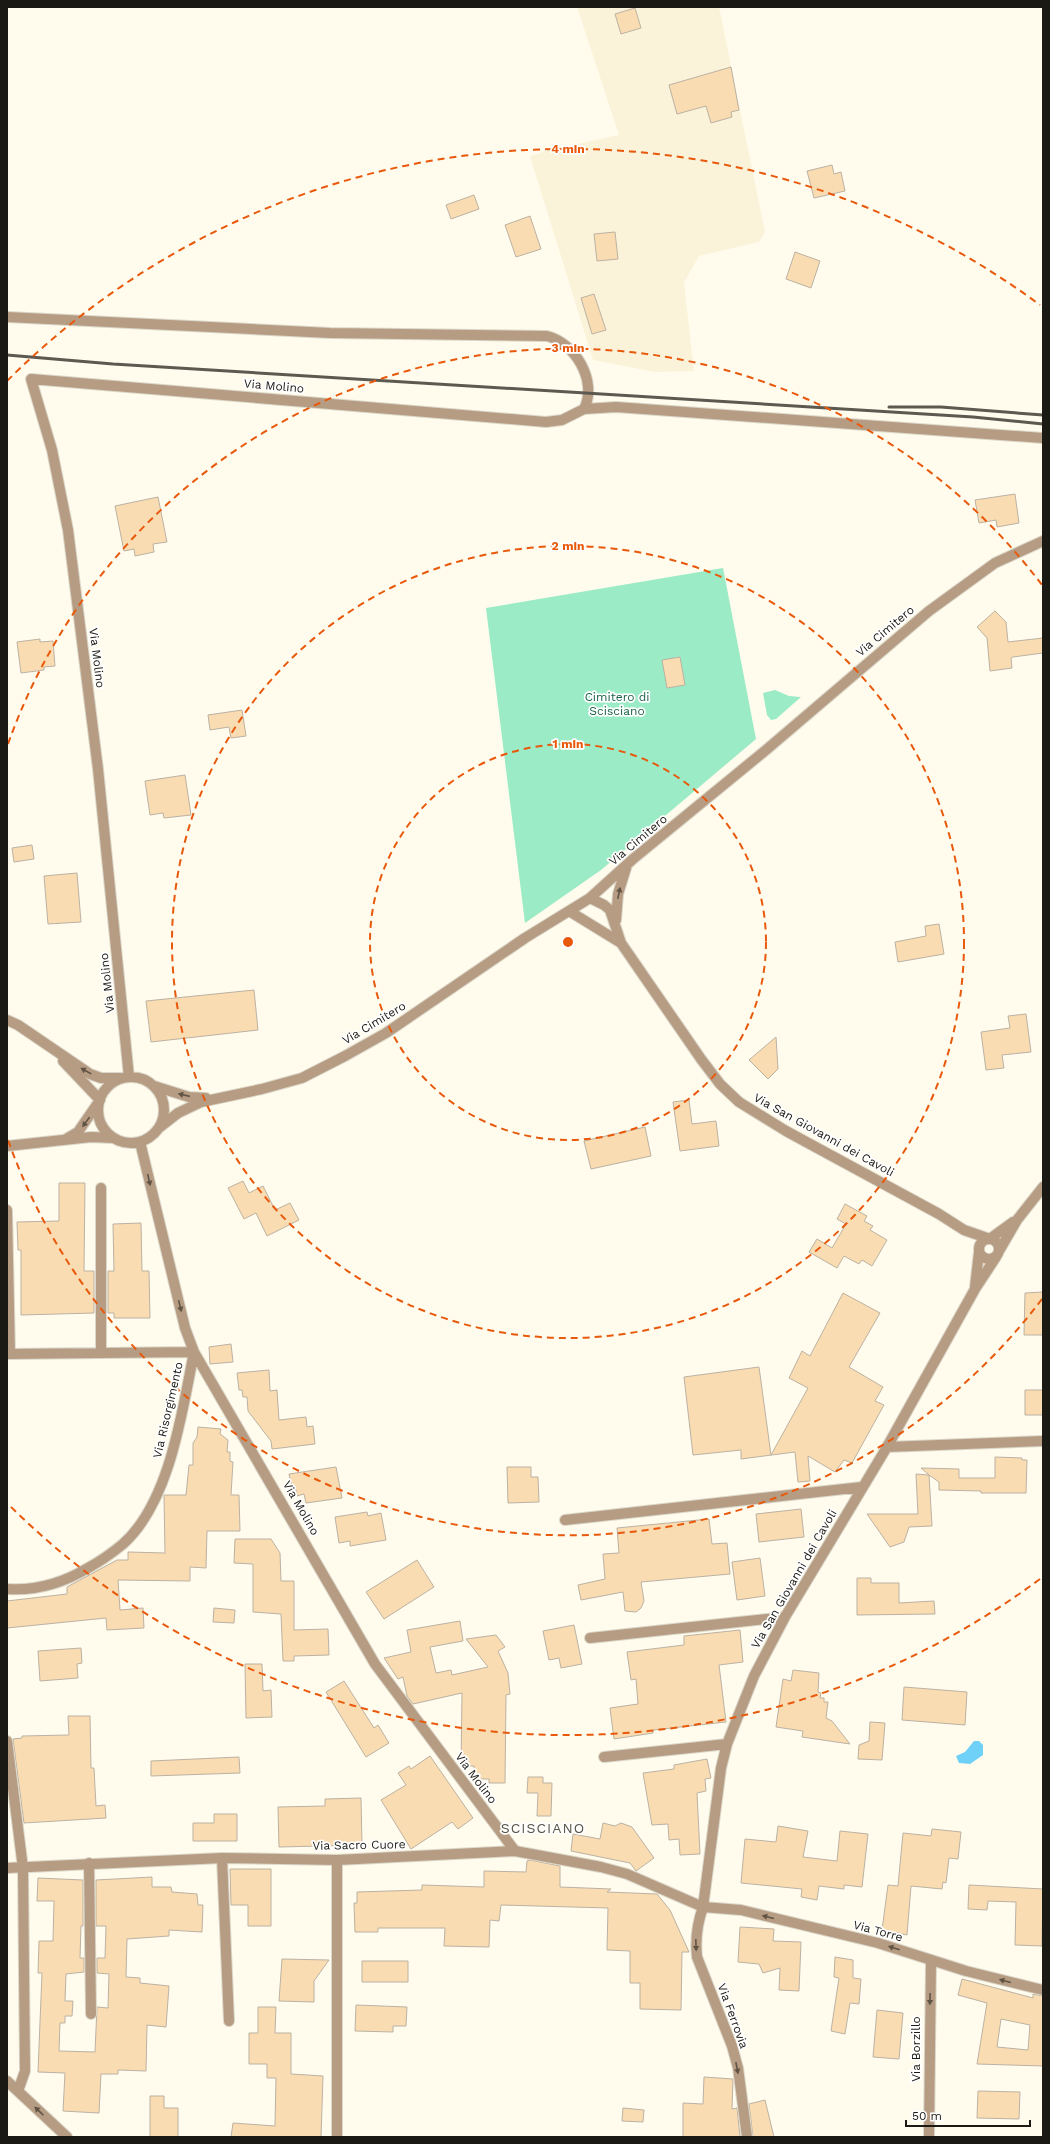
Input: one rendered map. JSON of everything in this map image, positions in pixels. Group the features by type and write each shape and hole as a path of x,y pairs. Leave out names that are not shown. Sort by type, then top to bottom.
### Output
{"street":[{"path":"7,317 330,333 547,336 564,343 583,367 588,379 589,392 584,409 624,408 1043,438"},
{"name":"Via Molino","path":"126,1077 98,769 68,530 52,450 31,379 546,422 562,420 584,409"},
{"name":"Via Cimitero","path":"214,1098 262,1089 302,1078 386,1033 513,947 590,898 628,864 929,611 995,563 1043,541"},
{"name":"Via San Giovanni dei Cavoli","path":"616,924 618,894 628,864"},
{"name":"Via San Giovanni dei Cavoli","path":"590,898 604,905 610,910 616,924 621,943 701,1060 720,1084 739,1102 786,1131 939,1214 964,1230 989,1238"},
{"name":"Via San Giovanni dei Cavoli","path":"569,911 621,943"},
{"path":"7,1020 90,1074 101,1078 126,1077 145,1080 154,1086 189,1097 214,1098"},
{"path":"47,1045 100,1100"},
{"path":"66,1139 78,1132 100,1100 105,1090 113,1082 126,1077"},
{"path":"154,1086 161,1095 164,1105 164,1116 160,1127"},
{"path":"7,1146 66,1139 113,1138 123,1142 140,1142 154,1135 160,1127 187,1107 214,1098"},
{"path":"100,1100 98,1110 100,1121 105,1130 113,1138"},
{"name":"Via Molino","path":"140,1142 185,1328 194,1352 375,1664 515,1851"},
{"name":"Via San Giovanni dei Cavoli","path":"703,1907 721,1768 727,1744 754,1676 785,1617 887,1447 975,1289 998,1254 1017,1220 1043,1187"},
{"path":"101,1188 101,1353"},
{"path":"7,1210 8,1354"},
{"name":"Via San Giovanni dei Cavoli","path":"975,1289 981,1242 1017,1220"},
{"name":"Via San Giovanni dei Cavoli","path":"964,1230 979,1250"},
{"path":"979,1250 986,1259 998,1254 997,1242 989,1238"},
{"name":"Via Risorgimento","path":"7,1589 48,1586 79,1573 104,1559 124,1543 142,1521 157,1495 178,1434 194,1352 8,1354"},
{"path":"887,1447 1043,1442"},
{"path":"565,1520 862,1487"},
{"path":"590,1638 785,1617"},
{"path":"7,1740 23,1868 25,2071 18,2091"},
{"path":"604,1757 727,1744"},
{"name":"Via Sacro Cuore","path":"7,1868 222,1858 337,1860 515,1851 550,1856 627,1874 703,1907"},
{"path":"222,1858 229,2021"},
{"path":"337,1860 337,2137"},
{"path":"89,1863 91,2014"},
{"name":"Via Torre","path":"703,1907 741,1910 878,1943 931,1960 1043,1990"},
{"name":"Via Ferrovia","path":"703,1907 697,1924 695,1942 697,1957 732,2046 738,2068 747,2137"},
{"name":"Via Borzillo","path":"929,2137 931,1960"},
{"path":"7,2081 67,2137"}],"shaded area":[{"path":"577,7 719,7 765,232 759,242 699,256 684,283 694,371 655,372 593,360 530,156 557,148 619,135"}],"green space":[{"name":"Cimitero di Scisciano","path":"723,568 756,739 601,870 525,923 486,608"},
{"path":"775,690 789,696 801,697 776,719 771,720 767,715 763,693"}],"water":[{"path":"974,1741 979,1741 983,1745 983,1755 970,1764 959,1763 956,1756 965,1752"}],"building":[{"path":"635,8 641,28 621,34 615,14"},
{"path":"731,67 739,110 731,112 732,117 711,123 706,106 677,114 669,85"},
{"path":"832,165 834,174 841,172 845,191 814,198 807,171"},
{"path":"474,195 479,209 451,219 446,205"},
{"path":"530,216 541,249 516,257 505,225"},
{"path":"615,232 618,259 597,261 594,234"},
{"path":"795,252 820,261 811,288 786,279"},
{"path":"594,294 606,330 592,334 581,298"},
{"path":"1015,494 1019,523 997,527 996,520 979,523 975,500"},
{"path":"158,497 167,542 153,544 154,552 135,556 134,549 124,551 115,506"},
{"path":"995,611 1006,622 1008,642 1043,638 1043,653 1013,657 1011,658 1012,668 990,671 987,638 977,627"},
{"path":"40,639 40,642 53,641 55,666 44,667 44,670 21,673 17,642"},
{"path":"680,657 685,685 667,688 662,660"},
{"path":"242,710 246,736 231,738 229,727 210,730 208,715"},
{"path":"185,775 191,815 164,818 163,813 150,815 145,781"},
{"path":"32,845 34,859 14,862 12,848"},
{"path":"77,873 81,922 48,924 44,876"},
{"path":"939,924 944,954 898,962 895,942 926,936 925,926"},
{"path":"254,990 258,1030 151,1042 146,1001"},
{"path":"1026,1014 1031,1052 1002,1055 1004,1068 986,1070 981,1032 1010,1028 1008,1016"},
{"path":"776,1037 778,1069 768,1079 749,1060"},
{"path":"689,1100 692,1124 716,1121 719,1146 680,1151 673,1102"},
{"path":"645,1127 651,1156 591,1169 584,1141"},
{"path":"243,1181 249,1193 263,1186 275,1210 290,1203 299,1220 267,1236 256,1213 244,1219 228,1188"},
{"path":"59,1183 85,1183 84,1271 94,1271 94,1313 21,1315 21,1250 18,1250 17,1222 59,1221"},
{"path":"845,1204 867,1216 864,1221 873,1226 870,1230 887,1240 872,1266 862,1260 859,1264 844,1256 837,1268 809,1252 817,1239 832,1248 846,1224 837,1219"},
{"path":"141,1223 142,1271 149,1271 150,1318 114,1318 114,1313 108,1313 108,1271 114,1271 113,1224"},
{"path":"1043,1292 1043,1335 1024,1335 1025,1293"},
{"path":"843,1293 880,1313 849,1367 883,1387 875,1401 884,1405 852,1463 844,1460 835,1472 808,1456 810,1481 798,1482 795,1452 741,1459 741,1450 693,1455 684,1377 759,1367 771,1455 808,1388 789,1378 802,1351 810,1356"},
{"path":"231,1344 233,1362 210,1364 209,1347"},
{"path":"269,1370 270,1391 277,1390 279,1420 306,1417 307,1427 313,1426 315,1444 272,1449 271,1441 248,1411 247,1397 243,1397 242,1390 239,1390 237,1373"},
{"path":"1025,1390 1043,1390 1043,1415 1025,1415"},
{"path":"198,1427 221,1429 220,1434 228,1440 227,1452 230,1452 230,1461 233,1462 231,1495 239,1495 240,1531 207,1531 206,1568 190,1567 190,1581 118,1580 120,1610 143,1608 144,1628 107,1630 106,1618 7,1628 7,1601 67,1594 67,1587 117,1560 128,1560 128,1552 165,1553 164,1495 186,1495 189,1465 193,1465 193,1443 197,1437"},
{"path":"995,1457 1022,1458 1022,1460 1027,1460 1026,1493 981,1493 981,1491 939,1490 939,1482 921,1468 959,1469 959,1478 995,1478"},
{"path":"336,1467 342,1498 306,1503 304,1494 297,1496 295,1486 292,1487 289,1474"},
{"path":"507,1467 531,1467 531,1477 538,1477 539,1502 508,1503"},
{"path":"916,1474 929,1475 932,1526 909,1527 904,1542 890,1547 867,1514 918,1514"},
{"path":"801,1509 804,1537 759,1542 756,1514"},
{"path":"367,1512 368,1516 381,1513 386,1540 350,1546 350,1541 339,1543 335,1517"},
{"path":"709,1519 712,1544 727,1543 730,1574 641,1582 644,1601 641,1608 636,1612 625,1611 623,1592 581,1600 578,1585 605,1579 603,1554 619,1553 617,1528"},
{"path":"235,1539 271,1539 280,1553 281,1581 294,1581 294,1630 328,1629 329,1655 294,1656 294,1661 283,1661 281,1614 253,1612 253,1564 234,1563"},
{"path":"760,1558 765,1596 737,1600 732,1562"},
{"path":"417,1560 434,1587 384,1619 366,1592"},
{"path":"857,1578 871,1578 871,1583 899,1583 899,1603 934,1601 935,1614 857,1615"},
{"path":"214,1608 235,1610 234,1623 213,1622"},
{"path":"460,1621 463,1641 430,1647 436,1673 451,1670 452,1675 488,1667 466,1639 496,1635 505,1647 498,1651 508,1673 510,1694 506,1695 505,1783 489,1783 489,1779 474,1779 474,1766 461,1766 462,1693 413,1704 407,1696 403,1677 398,1679 384,1658 411,1652 407,1630"},
{"path":"574,1625 582,1664 561,1668 559,1658 549,1660 543,1631"},
{"path":"740,1630 743,1662 719,1665 726,1722 653,1730 653,1733 614,1739 610,1708 638,1704 636,1679 631,1680 627,1652 684,1645 684,1636"},
{"path":"81,1648 82,1663 77,1664 78,1678 40,1681 38,1651"},
{"path":"245,1664 262,1664 263,1691 271,1690 272,1717 246,1718"},
{"path":"793,1670 819,1673 818,1692 821,1693 820,1698 824,1698 824,1702 828,1702 826,1718 832,1721 850,1744 802,1737 803,1731 776,1727 783,1679 791,1681"},
{"path":"344,1681 374,1728 378,1725 389,1743 366,1757 326,1692"},
{"path":"904,1687 967,1692 965,1725 902,1720"},
{"path":"68,1716 90,1716 91,1768 94,1768 96,1806 105,1805 106,1818 24,1823 13,1739 22,1738 22,1736 69,1735"},
{"path":"870,1722 885,1723 882,1760 858,1759 859,1745 869,1741"},
{"path":"430,1756 473,1818 458,1829 452,1822 411,1849 381,1800 406,1785 398,1773 409,1766 411,1769"},
{"path":"239,1757 240,1773 151,1776 151,1761"},
{"path":"707,1759 711,1778 705,1779 706,1791 697,1793 700,1854 680,1855 679,1839 669,1840 668,1824 652,1825 643,1773 674,1769 674,1765"},
{"path":"528,1777 543,1777 543,1783 552,1783 551,1816 537,1816 538,1793 527,1793"},
{"path":"361,1798 362,1845 279,1847 278,1807 325,1806 325,1799"},
{"path":"214,1814 237,1814 237,1841 193,1841 193,1823 214,1823"},
{"path":"603,1823 615,1826 621,1823 632,1827 654,1858 636,1871 630,1863 571,1851 573,1834 600,1839"},
{"path":"778,1826 808,1831 803,1857 837,1861 840,1831 868,1834 862,1887 844,1885 844,1889 819,1886 817,1900 801,1897 802,1889 741,1883 745,1839 776,1842"},
{"path":"932,1829 961,1832 958,1859 949,1858 946,1883 943,1882 942,1889 911,1886 907,1935 882,1930 888,1885 898,1886 903,1833 931,1836"},
{"path":"530,1860 560,1866 560,1887 611,1889 607,1892 657,1894 670,1910 689,1952 682,1952 681,2010 640,2009 640,1983 630,1983 630,1951 607,1950 608,1908 501,1905 499,1921 490,1920 489,1947 444,1946 445,1928 378,1928 378,1932 355,1932 354,1903 357,1903 357,1892 422,1890 422,1885 484,1887 484,1871 526,1872 527,1861"},
{"path":"230,1869 271,1869 271,1926 248,1926 248,1905 231,1905"},
{"path":"152,1877 152,1887 171,1887 172,1892 197,1894 198,1905 203,1905 202,1932 169,1930 169,1936 127,1939 126,1977 140,1978 140,1983 169,1986 166,2027 147,2025 146,2071 118,2070 118,2074 101,2074 99,2113 63,2111 65,2073 38,2072 42,1973 38,1973 39,1941 53,1941 54,1901 37,1901 38,1878 83,1880 83,1926 81,1926 80,1958 84,1958 84,1972 66,1974 65,2001 73,2001 72,2016 65,2016 65,2023 60,2023 59,2051 95,2052 97,2007 108,2008 109,1974 97,1973 97,1958 105,1958 106,1926 96,1926 96,1880"},
{"path":"969,1885 1043,1889 1042,1946 1015,1945 1016,1902 988,1901 987,1910 968,1909"},
{"path":"740,1927 774,1929 773,1941 801,1942 799,1991 779,1990 780,1968 763,1973 759,1964 738,1962"},
{"path":"835,1957 853,1960 853,1978 861,1979 859,2004 850,2003 845,2034 831,2031 839,1978 834,1977"},
{"path":"282,1959 329,1960 314,1981 314,2002 279,2001"},
{"path":"362,1961 408,1961 408,1982 362,1982"},
{"path":"962,1979 1033,1998 1033,1994 1043,1996 1043,2066 977,2064 987,2003 958,1995","holes":["1001,2019 1030,2025 1028,2050 997,2047"]},
{"path":"356,2005 407,2007 406,2026 393,2026 393,2032 355,2031"},
{"path":"258,2007 276,2007 275,2033 291,2033 291,2074 323,2076 321,2137 231,2137 233,2123 275,2126 276,2078 267,2078 267,2064 249,2064 249,2033 258,2033"},
{"path":"877,2010 903,2013 899,2059 873,2057"},
{"path":"704,2077 733,2079 732,2109 737,2108 740,2137 683,2137 683,2103 703,2104"},
{"path":"978,2091 1020,2092 1019,2119 977,2118"},
{"path":"150,2096 164,2096 164,2108 178,2108 178,2137 150,2137"},
{"path":"765,2100 774,2137 753,2137 749,2104"},
{"path":"623,2108 644,2110 643,2122 622,2121"}],"railway":[{"path":"7,355 113,364 973,417 1043,424"},
{"path":"889,407 941,407 1043,415"}],"district":[{"name":"SCISCIANO","path":"543,1828"}]}
